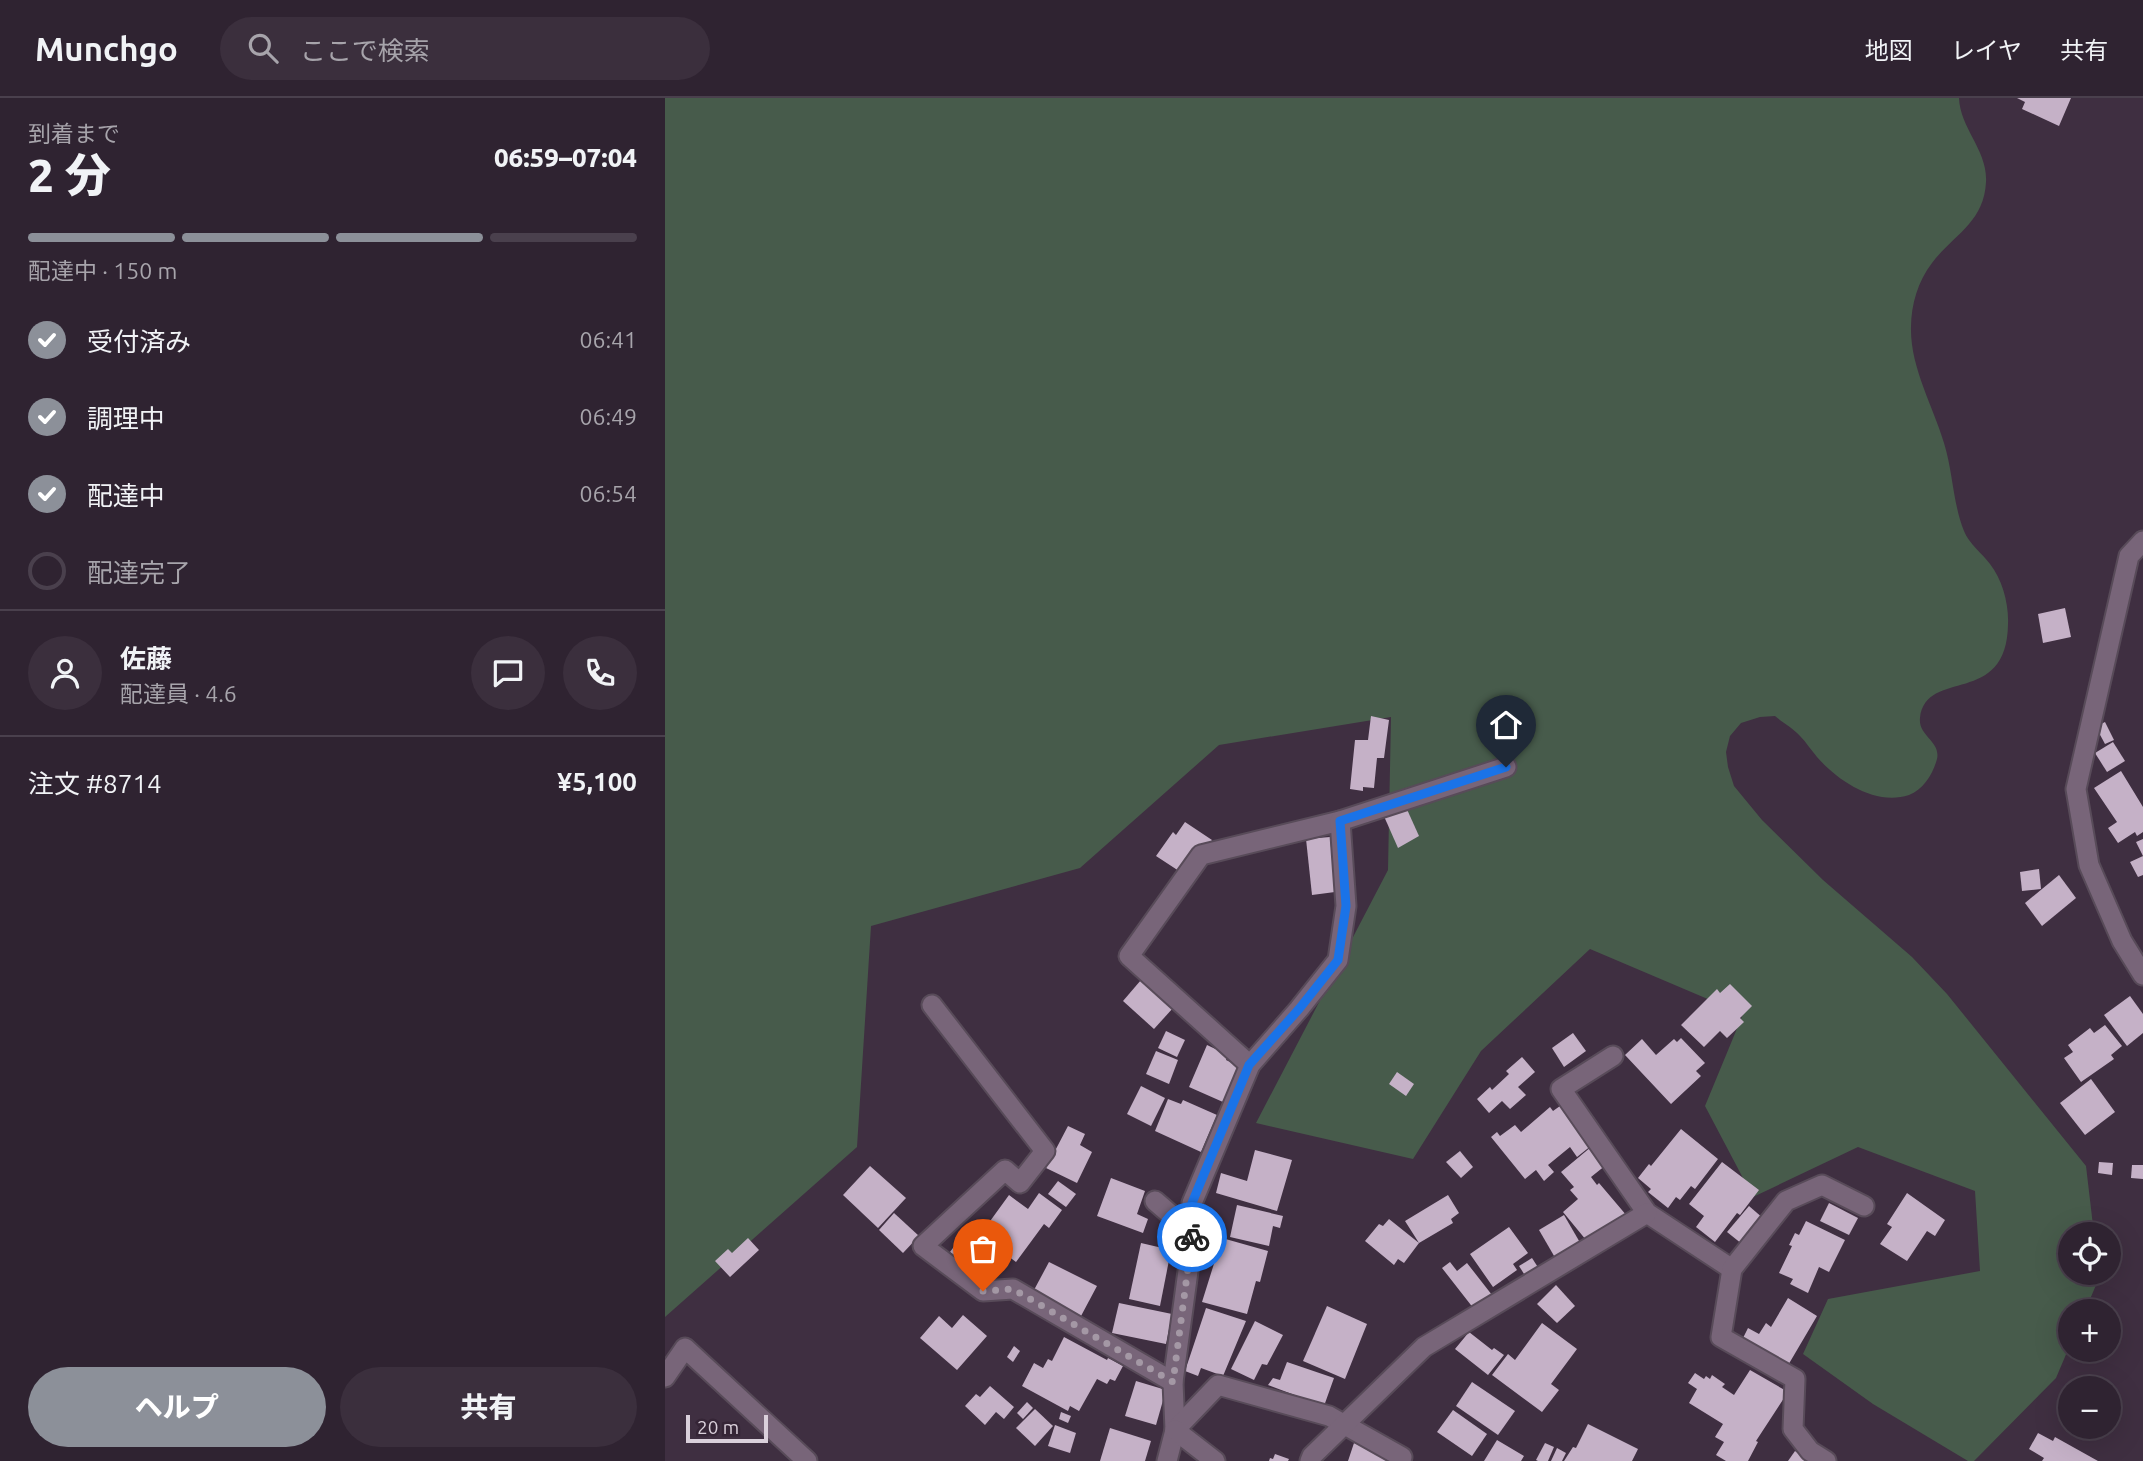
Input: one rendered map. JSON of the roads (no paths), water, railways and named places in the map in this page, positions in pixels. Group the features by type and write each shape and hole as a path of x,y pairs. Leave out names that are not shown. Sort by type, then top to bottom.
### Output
{"street":[{"path":"2143,541 2129,556 2076,789 2089,865 2122,942 2143,975"},
{"path":"1249,1065 1129,956 1201,855 1340,821 1506,767"},
{"path":"1167,1461 1175,1430 1173,1382 1193,1234 1192,1203 1249,1065 1338,960 1346,906 1340,821"},
{"path":"932,1005 1045,1151 1020,1183 1005,1170 923,1246 983,1291 1013,1289 1173,1382"},
{"path":"1613,1056 1561,1089 1647,1213 1732,1269"},
{"path":"1826,1461 1810,1451 1793,1429 1795,1379 1721,1337 1732,1269 1786,1201 1822,1185 1864,1206"},
{"path":"1155,1201 1193,1234"},
{"path":"1310,1461 1423,1347 1647,1213"},
{"path":"665,1377 685,1348 807,1461"},
{"path":"1175,1430 1218,1385 1329,1416 1402,1457"},
{"path":"1175,1430 1215,1461"}]}
